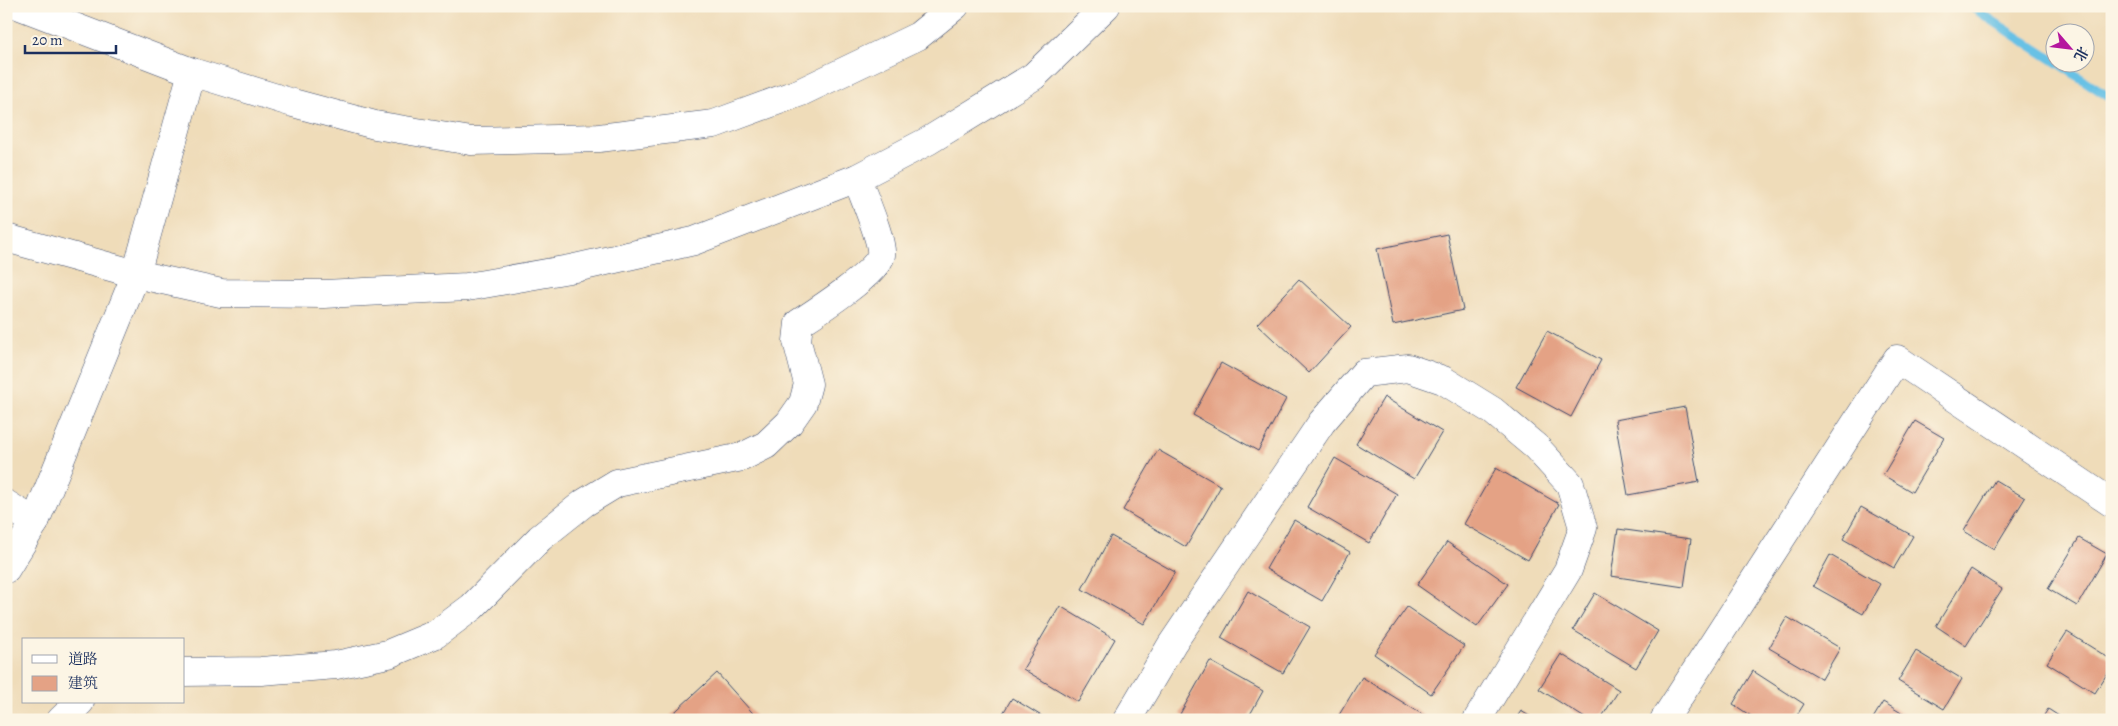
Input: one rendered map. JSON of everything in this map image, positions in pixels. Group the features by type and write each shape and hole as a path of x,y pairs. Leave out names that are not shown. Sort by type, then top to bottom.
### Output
{"main road":[{"path":"20,6 192,72 293,103 375,125 471,141 598,138 714,124 801,92 918,36 955,6"},
{"path":"6,238 136,274 221,293 324,294 467,287 576,268 694,240 857,178 928,141 1034,76 1106,6"},
{"path":"6,569 35,522 136,274 192,72"},
{"path":"185,672 336,666 388,654 436,634 472,607 540,538 584,503 617,483 742,458 766,445 790,423 803,403 808,384 797,341 799,324 871,272 881,256 880,243 857,178"},
{"path":"1664,720 1896,359 2112,503"},
{"path":"1128,720 1172,644 1322,422 1364,373 1408,368 1442,380 1459,390 1493,411 1536,447 1570,484 1583,528 1568,570 1477,720"},
{"path":"6,504 35,522"},
{"path":"61,720 78,704"}],"building":[{"path":"1447,234 1463,310 1393,325 1377,249"},
{"path":"1299,279 1351,327 1309,373 1257,324"},
{"path":"1547,331 1601,360 1571,417 1516,387"},
{"path":"1221,363 1286,399 1258,451 1193,415"},
{"path":"1384,397 1442,432 1414,479 1356,444"},
{"path":"1685,407 1699,482 1628,495 1615,420"},
{"path":"1915,421 1944,438 1912,492 1883,475"},
{"path":"1158,450 1221,486 1186,547 1123,510"},
{"path":"1335,458 1397,494 1369,543 1307,507"},
{"path":"1496,468 1559,504 1528,560 1464,524"},
{"path":"1995,480 2025,498 1994,549 1964,531"},
{"path":"1861,507 1913,536 1894,568 1843,539"},
{"path":"1294,520 1350,552 1322,601 1266,569"},
{"path":"1618,529 1691,539 1684,587 1611,576"},
{"path":"1111,536 1175,572 1144,624 1082,589"},
{"path":"2079,538 2107,554 2077,606 2048,589"},
{"path":"1447,542 1508,584 1477,627 1417,585"},
{"path":"1830,555 1880,584 1863,614 1813,586"},
{"path":"1971,569 2002,589 1966,646 1936,626"},
{"path":"1248,591 1310,627 1283,673 1221,638"},
{"path":"1595,593 1658,631 1636,668 1573,630"},
{"path":"1060,606 1115,639 1078,702 1023,669"},
{"path":"1407,607 1464,646 1431,694 1374,654"},
{"path":"1787,617 1840,648 1822,679 1769,648"},
{"path":"2067,632 2112,660 2112,666 2095,693 2047,663"},
{"path":"1916,651 1962,679 1944,709 1898,681"},
{"path":"1561,654 1619,690 1600,720 1588,720 1539,689"},
{"path":"1210,661 1263,691 1247,720 1190,720 1180,714"},
{"path":"1753,671 1804,704 1794,720 1757,720 1733,704"},
{"path":"717,673 759,720 666,720"},
{"path":"1362,677 1425,716 1423,720 1347,720 1339,715"},
{"path":"1012,698 1048,720 999,720"},
{"path":"1883,702 1913,720 1872,720"},
{"path":"2048,709 2065,720 2041,720"},
{"path":"1521,711 1536,720 1515,720"}],"waterway":[{"path":"1970,6 2046,55"},
{"path":"2071,72 2112,99"}]}
